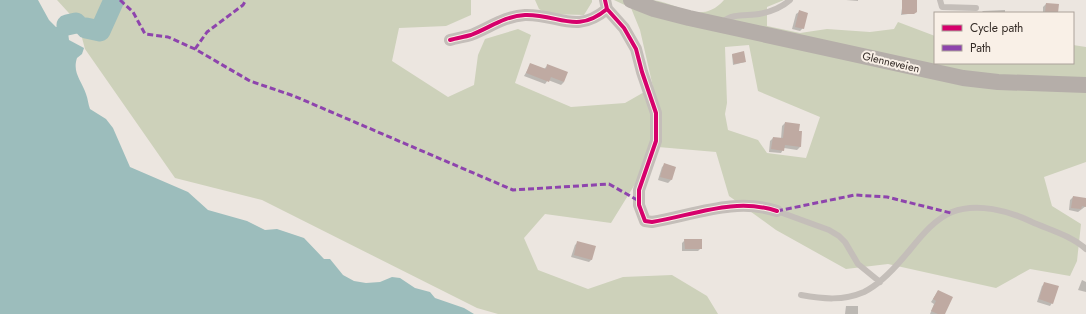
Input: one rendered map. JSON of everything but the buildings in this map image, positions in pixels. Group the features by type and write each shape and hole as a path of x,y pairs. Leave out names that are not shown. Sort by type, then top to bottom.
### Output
{"main road":[{"name":"Glenneveien","path":"631,0 654,9 722,25 963,78 998,82 1086,85"}],"street":[{"path":"450,40 471,35 501,20 516,16 527,15 565,22 584,22 597,17 606,4 624,28 636,49 642,72 656,112 656,142 639,190 639,205 645,220 652,222 726,206 757,206 777,211"}],"lane":[{"path":"722,25 723,20 737,15 759,14 773,11 790,0"},
{"path":"940,0 942,7 976,8"},
{"path":"801,295 824,299 839,299 863,292 880,282 934,224 951,213 961,210 991,210 1008,213 1069,238 1086,249"},
{"path":"777,211 829,230 839,236 845,242 858,264 880,282"}],"green space":[{"path":"57,0 471,0 471,15 446,26 399,28 392,61 448,97 474,85 478,55 485,39 518,29 531,35 515,83 571,107 625,103 653,87 640,30 631,8 614,0 652,0 698,12 715,8 724,0 784,0 767,7 767,26 800,33 827,29 870,32 894,29 898,22 934,36 934,64 1074,64 1074,45 1086,47 1086,162 1044,177 1052,206 1081,224 1077,261 1070,276 1030,269 996,288 888,264 846,269 776,230 729,196 716,152 658,147 611,223 545,214 524,238 538,270 588,289 623,277 672,275 707,296 718,314 498,314 477,308 262,200 175,178 85,49 78,23","holes":["749,45 758,91 820,117 806,158 767,153 758,140 728,130 725,114 727,103 725,47"]},
{"path":"535,0 592,0 592,2 584,15 548,14 539,9"}],"water":[{"path":"0,0 38,0 49,20 56,27 67,25 69,40 84,48 82,54 77,58 76,68 78,77 87,96 90,109 106,119 113,128 130,167 188,192 208,210 247,221 265,230 277,229 304,238 324,259 330,259 343,275 354,281 366,283 380,282 392,277 400,278 415,288 430,292 435,298 464,308 474,314 0,314"}],"waterway":[{"path":"86,28 100,31 114,0"},
{"path":"67,25 76,23"}],"marked path":[{"path":"120,0 133,12 145,34 168,37 195,49 250,81 294,96 513,190 609,184 639,201"},
{"path":"195,49 207,32 243,5 246,0"},
{"path":"777,211 855,195 887,197 951,213"}],"cycle path":[{"path":"605,0 607,9 624,28 636,49 656,113 656,141 639,190 639,205 645,221 652,222 730,206 761,207 777,211"},
{"path":"450,40 471,35 504,20 518,16 525,15 548,17 576,22 586,21 596,17 607,9"}]}
